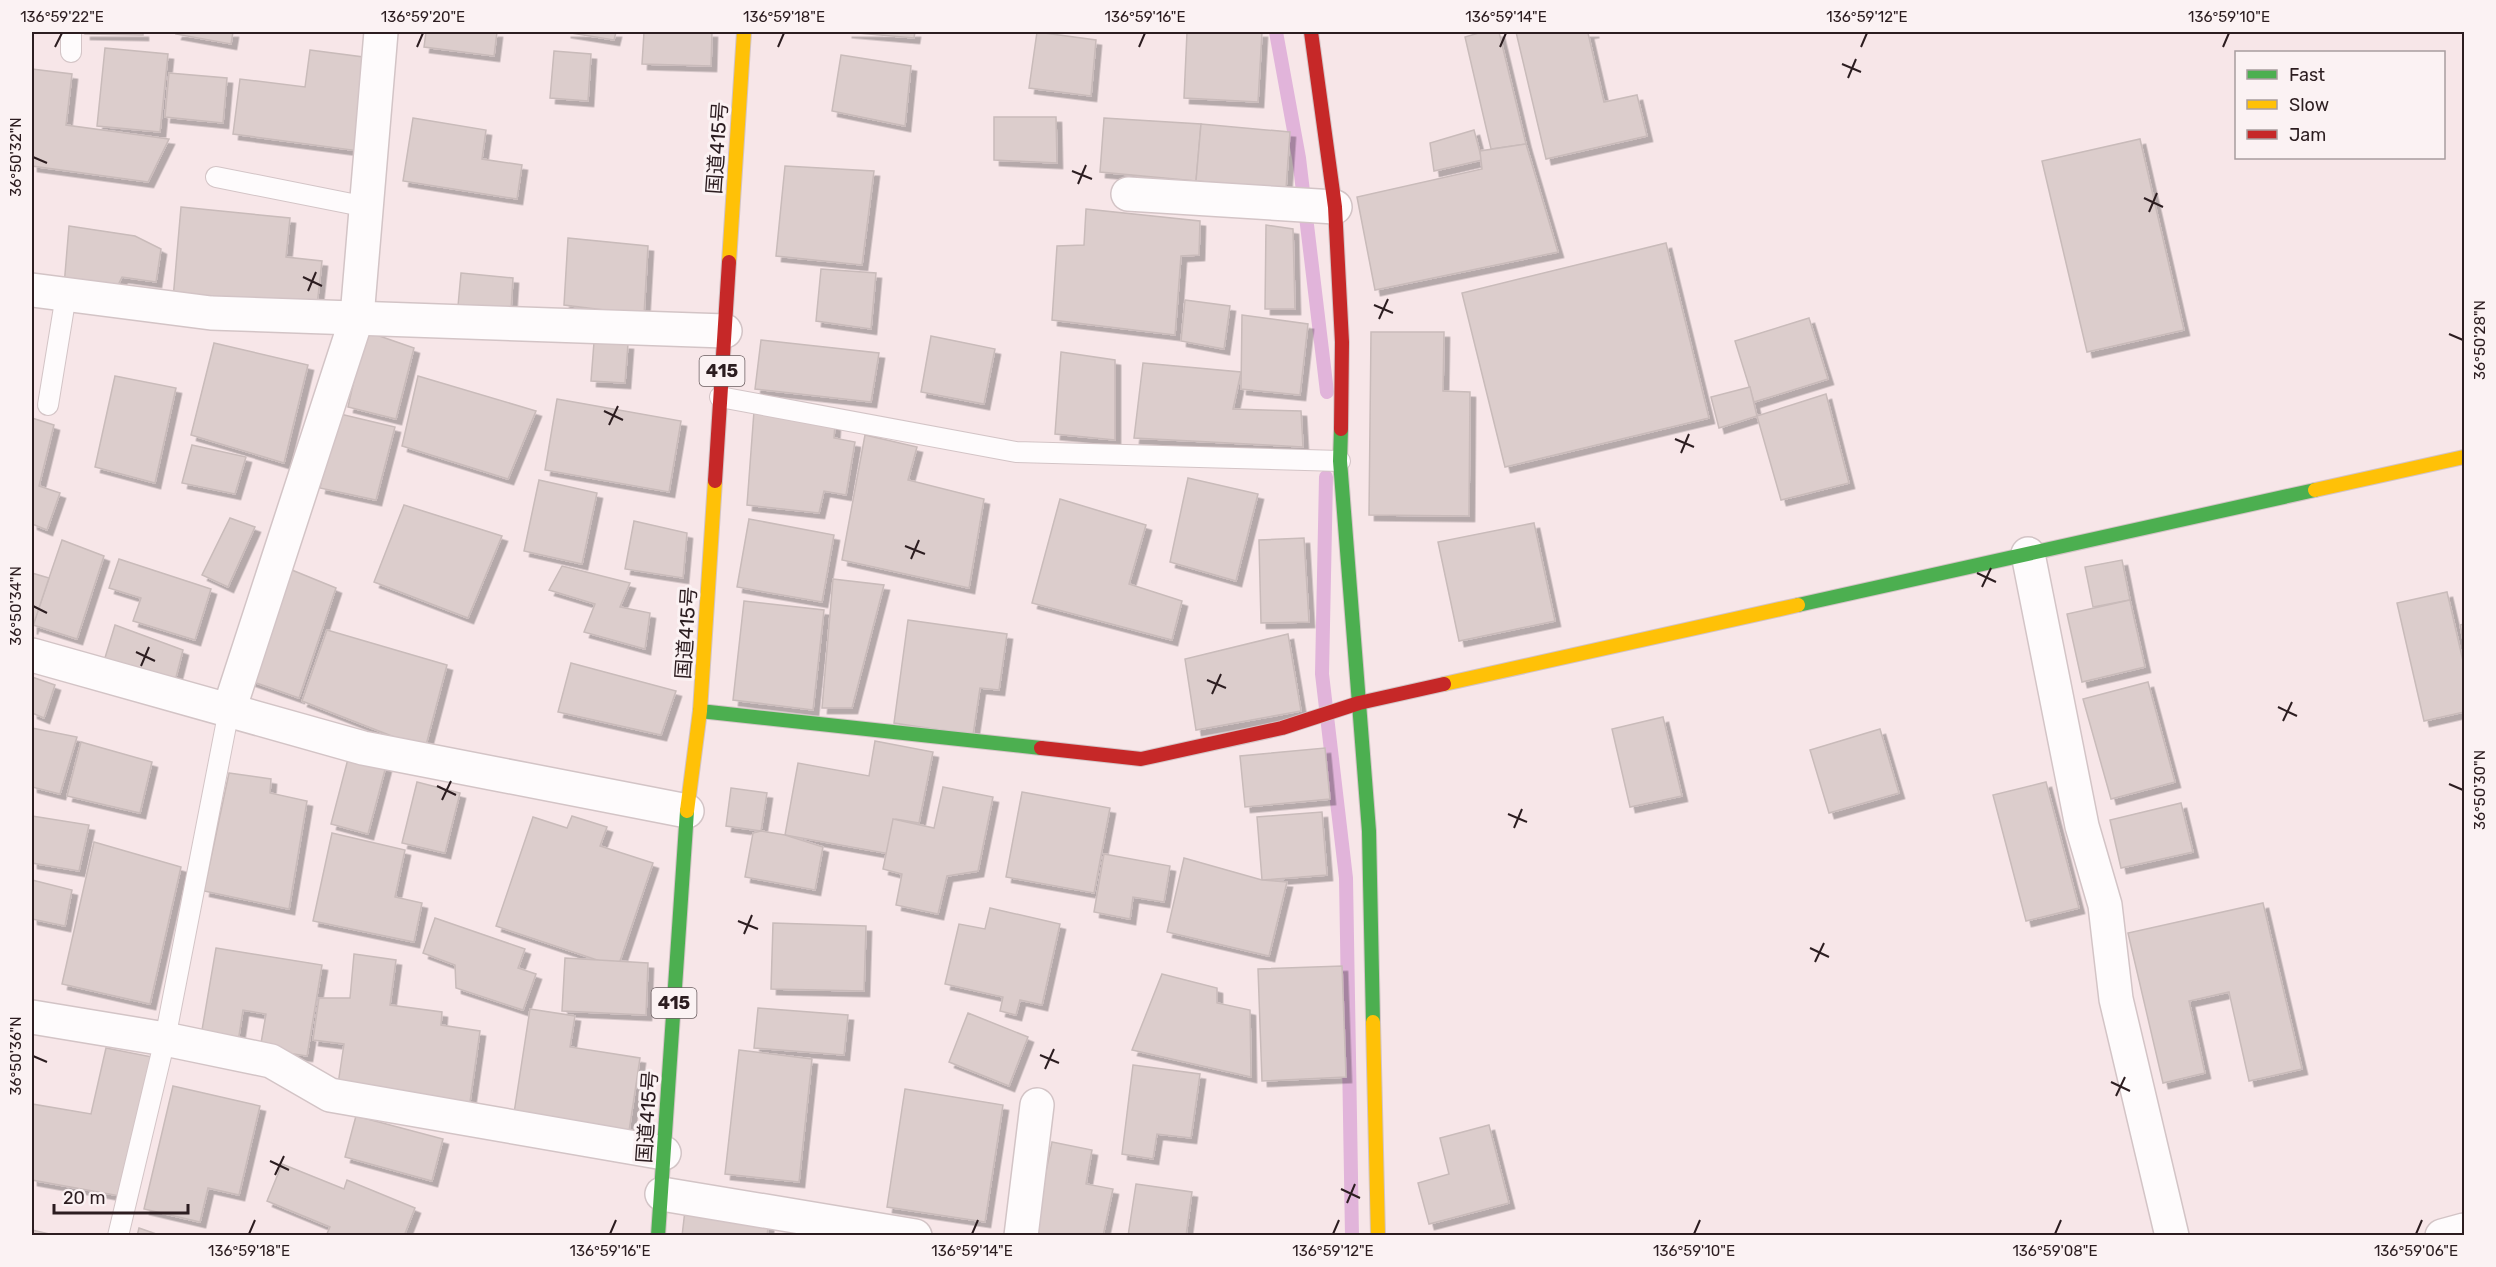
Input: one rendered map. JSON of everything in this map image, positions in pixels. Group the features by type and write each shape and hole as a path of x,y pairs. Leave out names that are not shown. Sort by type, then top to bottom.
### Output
{"main road":[{"name":"国道415号","path":"658,1236 687,811 700,711 744,32"},
{"path":"1311,32 1335,207 1342,342 1340,461 1370,831 1378,1236"},
{"path":"700,711 1141,759 1282,728 1359,703 2464,457"}],"street":[{"path":"229,710 357,317 381,32"},
{"path":"1128,194 1335,207"},
{"path":"32,290 211,313 725,332"},
{"path":"2028,554 2082,826 2105,904 2116,999 2172,1236"},
{"path":"32,655 363,748 687,811"},
{"path":"32,1017 165,1039 271,1061 330,1095 664,1153"},
{"path":"1021,1236 1037,1105"},
{"path":"662,1194 915,1236"},
{"path":"2442,1236 2464,1230"}],"lane":[{"path":"71,32 71,52"},
{"path":"216,177 367,207"},
{"path":"48,405 66,295"},
{"path":"720,397 1016,452 1340,461"},
{"path":"118,1236 165,1039 229,710"}],"building":[{"path":"85,32 143,32 143,35 85,34"},
{"path":"177,32 233,32 231,44 176,34"},
{"path":"426,32 497,32 494,56 424,47"},
{"path":"565,32 616,32 614,40"},
{"path":"644,32 712,32 711,66 642,64"},
{"path":"846,32 915,32 914,38"},
{"path":"1037,32 1096,40 1091,96 1029,88"},
{"path":"1187,32 1262,32 1258,102 1184,98"},
{"path":"1482,32 1499,32 1526,144 1491,149 1465,37"},
{"path":"1516,32 1594,32 1588,33 1604,102 1637,95 1647,136 1546,159"},
{"path":"105,48 168,54 160,132 97,126"},
{"path":"310,50 371,58 359,151 233,134 240,79 305,87"},
{"path":"554,51 591,54 588,101 550,98"},
{"path":"841,55 911,66 905,126 832,111"},
{"path":"32,69 72,74 66,125 169,139 148,182 32,166"},
{"path":"169,73 227,78 223,123 165,117"},
{"path":"994,117 1056,117 1057,163 994,160"},
{"path":"413,118 486,130 482,159 522,165 517,199 403,181"},
{"path":"1104,118 1201,124 1196,181 1100,172"},
{"path":"1201,124 1290,132 1286,189 1196,181"},
{"path":"1474,130 1482,160 1434,171 1430,143"},
{"path":"2140,139 2184,330 2087,352 2042,161"},
{"path":"1526,144 1558,252 1375,290 1357,197 1482,169 1480,151"},
{"path":"785,166 874,171 862,265 776,256"},
{"path":"181,207 290,218 286,257 322,261 316,314 173,299"},
{"path":"1086,209 1200,221 1199,255 1181,256 1175,335 1052,320 1057,246 1084,245"},
{"path":"1266,225 1293,229 1295,309 1265,309"},
{"path":"69,226 135,236 161,249 156,282 122,277 114,293 64,286"},
{"path":"568,238 648,246 644,315 564,305"},
{"path":"1666,243 1709,418 1505,467 1462,293"},
{"path":"821,269 876,273 871,329 816,321"},
{"path":"461,273 513,278 511,310 458,306"},
{"path":"1185,300 1230,306 1224,349 1181,341"},
{"path":"1242,315 1308,324 1300,395 1241,389"},
{"path":"1809,318 1828,379 1754,402 1735,341"},
{"path":"365,331 414,348 396,419 348,407"},
{"path":"1371,332 1444,332 1443,391 1470,392 1469,516 1369,515"},
{"path":"931,336 995,349 984,404 921,392"},
{"path":"761,340 879,353 871,402 755,389"},
{"path":"594,342 628,344 625,383 591,381"},
{"path":"214,343 308,365 284,463 191,435"},
{"path":"1061,352 1115,360 1115,440 1055,434"},
{"path":"1143,363 1241,372 1233,409 1301,411 1303,447 1134,438"},
{"path":"115,376 176,388 155,483 95,467"},
{"path":"418,376 536,411 508,479 402,446"},
{"path":"1750,387 1757,416 1719,428 1711,397"},
{"path":"1826,394 1849,483 1781,500 1757,416"},
{"path":"557,399 681,421 669,492 545,470"},
{"path":"754,411 835,424 834,438 855,442 846,495 824,491 819,513 747,505"},
{"path":"336,413 395,427 376,500 320,488"},
{"path":"32,418 54,425 39,486 60,493 47,530 32,524"},
{"path":"865,435 917,447 908,480 984,499 969,588 842,560"},
{"path":"192,445 246,457 235,494 182,483"},
{"path":"1188,478 1258,494 1236,581 1170,562"},
{"path":"539,480 597,493 582,564 524,551"},
{"path":"1060,499 1146,525 1129,584 1182,601 1172,640 1032,603"},
{"path":"404,505 502,536 468,618 374,582"},
{"path":"230,518 255,527 228,587 202,575"},
{"path":"749,519 834,535 822,602 737,587"},
{"path":"634,521 687,533 683,578 625,569"},
{"path":"1534,523 1555,621 1459,641 1438,542"},
{"path":"1304,538 1309,622 1261,623 1259,540"},
{"path":"62,540 104,556 77,639 33,625"},
{"path":"119,559 211,589 195,640 133,621 141,598 109,588"},
{"path":"2122,560 2130,600 2093,607 2085,567"},
{"path":"562,566 630,583 620,607 650,613 645,649 584,632 595,604 549,590"},
{"path":"287,568 336,588 299,698 248,680"},
{"path":"32,573 49,578 32,629"},
{"path":"833,579 884,585 852,708 822,708"},
{"path":"2447,592 2464,665 2464,712 2424,721 2397,603"},
{"path":"2130,600 2145,667 2082,682 2067,614"},
{"path":"744,601 824,610 813,710 733,700"},
{"path":"908,620 1007,634 999,690 980,688 973,735 894,723"},
{"path":"2464,624 2464,645 2460,625"},
{"path":"115,625 183,650 174,685 104,661"},
{"path":"327,630 447,665 425,749 302,701"},
{"path":"1288,634 1301,711 1196,730 1185,659"},
{"path":"571,663 676,691 661,735 558,712"},
{"path":"32,677 55,685 44,718 32,713"},
{"path":"2148,682 2175,782 2111,799 2083,699"},
{"path":"1663,717 1682,796 1630,807 1612,729"},
{"path":"32,728 77,737 60,794 32,787"},
{"path":"1880,729 1899,793 1829,813 1810,750"},
{"path":"875,741 933,752 919,823 896,819 890,854 785,835 798,763 869,776"},
{"path":"81,742 152,762 140,813 67,796"},
{"path":"1325,748 1330,799 1245,807 1240,756"},
{"path":"349,755 386,766 368,834 331,824"},
{"path":"229,773 271,779 270,793 307,801 289,909 204,891"},
{"path":"417,782 460,793 445,853 402,843"},
{"path":"2046,782 2079,908 2026,921 1993,795"},
{"path":"943,787 993,797 978,871 947,876 938,914 896,905 902,874 883,869 893,819 934,828"},
{"path":"731,788 767,793 761,831 726,826"},
{"path":"1022,792 1110,808 1094,893 1006,877"},
{"path":"2181,803 2193,852 2121,868 2110,820"},
{"path":"1322,812 1327,875 1262,880 1257,817"},
{"path":"32,816 89,825 79,871 32,863"},
{"path":"572,816 607,827 600,846 653,863 618,967 496,926 533,817 567,828"},
{"path":"761,831 785,835 823,847 815,890 745,877 753,833"},
{"path":"332,833 405,850 395,897 422,903 414,942 313,921"},
{"path":"94,842 181,867 150,1004 62,984"},
{"path":"1104,854 1170,866 1164,902 1133,897 1130,919 1094,912"},
{"path":"1184,858 1262,880 1287,882 1269,956 1167,932"},
{"path":"32,880 72,890 65,926 32,919"},
{"path":"2263,903 2302,1069 2249,1081 2229,992 2189,1001 2205,1073 2163,1083 2128,933"},
{"path":"990,908 1060,924 1042,1005 1020,1000 1016,1015 1000,1011 1003,997 945,984 959,924 985,929"},
{"path":"435,918 525,949 518,968 536,974 523,1010 456,988 455,965 423,953"},
{"path":"773,923 866,926 864,991 771,989"},
{"path":"216,948 322,965 307,1056 260,1049 266,1014 243,1010 238,1042 201,1036"},
{"path":"354,954 396,960 390,1005 442,1012 441,1025 480,1031 469,1109 337,1091 344,1044 313,1040 319,998 350,998"},
{"path":"565,958 648,963 646,1015 562,1011"},
{"path":"1342,966 1346,1077 1262,1081 1258,969"},
{"path":"1162,974 1217,988 1217,1003 1250,1010 1251,1077 1132,1050"},
{"path":"758,1008 848,1015 844,1055 754,1048"},
{"path":"530,1009 575,1016 570,1047 640,1058 629,1131 514,1113"},
{"path":"968,1013 1028,1037 1009,1086 949,1062"},
{"path":"106,1048 152,1057 120,1196 32,1180 32,1104 91,1114"},
{"path":"739,1050 812,1059 799,1182 725,1174"},
{"path":"1133,1065 1200,1074 1191,1138 1157,1134 1153,1159 1122,1154"},
{"path":"173,1086 260,1106 239,1195 208,1188 200,1222 144,1209"},
{"path":"905,1089 1003,1105 985,1222 887,1207"},
{"path":"356,1116 443,1139 432,1181 345,1157"},
{"path":"1489,1125 1509,1203 1429,1224 1418,1183 1449,1174 1440,1138"},
{"path":"1052,1142 1092,1150 1086,1184 1113,1189 1103,1236 1033,1235"},
{"path":"282,1164 344,1189 347,1180 415,1208 404,1236 326,1236 330,1227 267,1201"},
{"path":"1136,1184 1192,1192 1186,1236 1128,1236"},
{"path":"686,1202 770,1211 767,1236 682,1236"},
{"path":"139,1228 162,1236 137,1236"},
{"path":"32,1230 54,1235 54,1236 32,1236"}],"waterway":[{"path":"1276,32 1299,158 1327,392"},
{"path":"1326,477 1322,674 1346,878 1352,1236"}],"traffic: fast":[{"path":"1341,429 1340,461 1369,831 1373,1022"},
{"path":"1798,605 2315,490"},
{"path":"700,711 1041,748"},
{"path":"658,1236 687,811"}],"traffic: slow":[{"path":"729,262 744,32"},
{"path":"2315,490 2464,457"},
{"path":"687,811 700,711 715,481"},
{"path":"1444,684 1798,605"},
{"path":"1373,1022 1378,1236"}],"traffic: jam":[{"path":"1311,32 1335,207 1342,342 1341,429"},
{"path":"715,481 729,262"},
{"path":"1041,748 1141,759 1282,728 1359,703 1444,684"}]}
